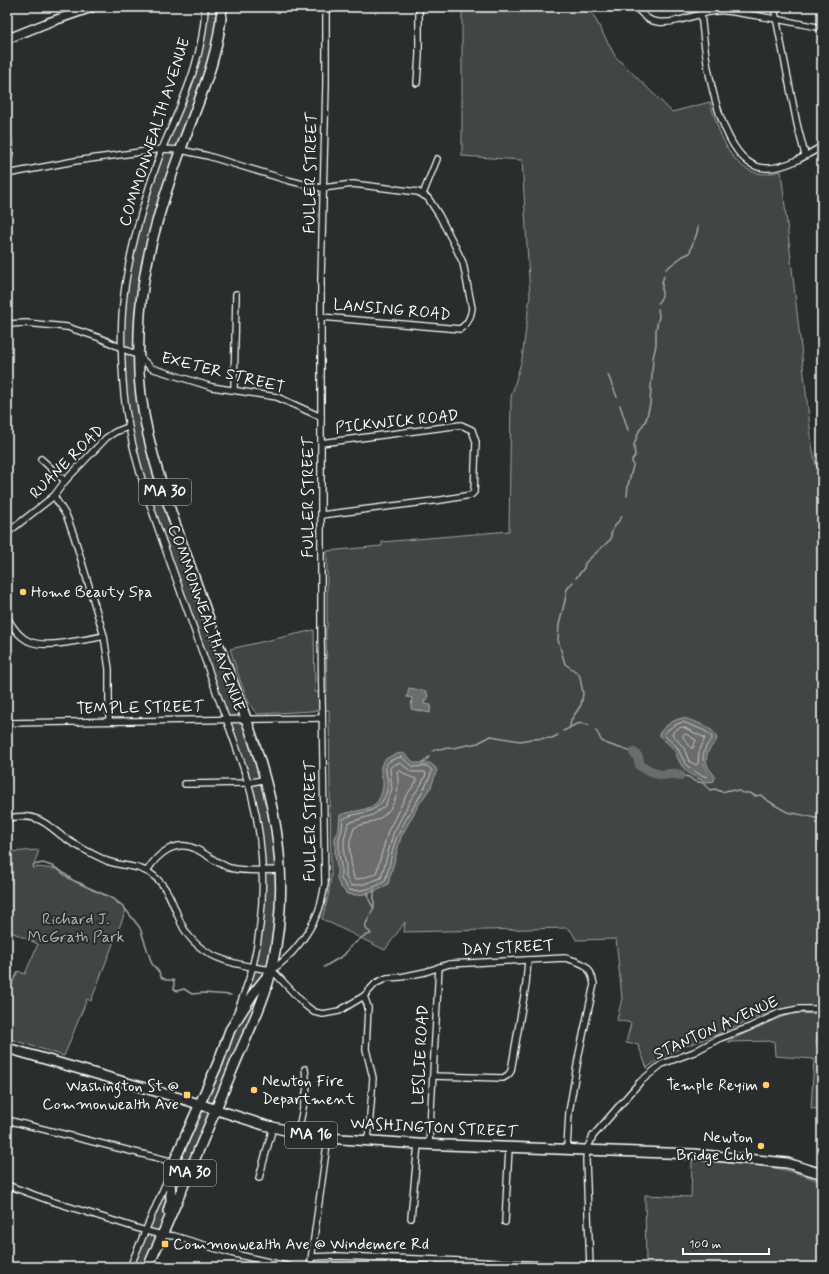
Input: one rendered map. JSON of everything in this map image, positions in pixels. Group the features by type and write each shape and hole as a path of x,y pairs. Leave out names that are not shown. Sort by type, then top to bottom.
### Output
{"main road":[{"path":"7,39 93,7"},
{"name":"COMMONWEALTH AVENUE","path":"148,1267 264,996 272,970 280,909 280,870 276,831 266,779 174,521 157,469 144,413 140,377 139,356 141,304 151,246 181,150 213,62 218,42 222,7"},
{"name":"COMMONWEALTH AVENUE","path":"162,1235 171,1201 170,1176 174,1162 218,1063 230,1030 253,994 272,970"},
{"name":"WASHINGTON STREET","path":"7,1048 273,1127 298,1133 368,1141 418,1144 693,1154 787,1163 811,1169 822,1174"}],"street":[{"name":"COMMONWEALTH AVENUE","path":"205,7 201,44 195,67 162,149 139,223 124,294 121,349 128,427 133,450 143,484 248,783 259,831 262,870 259,932 246,989 230,1030"},
{"name":"FULLER STREET","path":"272,970 282,963 305,935 319,911 325,870 321,636 321,317 326,7"},
{"path":"417,83 419,55 419,7"},
{"path":"636,7 649,20 657,22 668,23 684,20 700,10 720,10 822,28"},
{"path":"774,7 797,124 805,155"},
{"path":"700,10 708,68 716,101 724,124 739,153 752,164 765,168 788,163 822,146"},
{"path":"7,128 10,151 7,174 75,161 162,149 181,150 208,156 287,180 323,188 353,184 418,192 423,194 437,159"},
{"name":"LANSING ROAD","path":"321,317 460,329 468,321 472,308 463,263 439,215 428,198 423,194"},
{"path":"234,390 236,294"},
{"name":"EXETER STREET","path":"7,324 26,323 67,327 100,338 139,356 151,368 212,387 277,397 321,417"},
{"name":"PICKWICK ROAD","path":"321,443 461,425 472,430 476,442 474,492 471,495 321,515"},
{"name":"RUANE ROAD","path":"7,533 54,496 65,481 106,438 114,432 128,427"},
{"path":"41,459 65,481"},
{"path":"54,496 67,517 74,536 104,636 109,669 109,721"},
{"path":"7,617 20,634 33,643 40,645 77,642 104,636"},
{"name":"TEMPLE STREET","path":"7,723 322,718"},
{"path":"185,784 248,783 266,779"},
{"path":"7,818 26,817 39,819 71,842 101,858 119,865 147,871 155,877 169,894 184,929 198,947 226,961 272,970"},
{"path":"147,871 165,850 182,846 190,847 232,868 280,870"},
{"name":"DAY STREET","path":"272,970 314,1012 323,1014 339,1011 364,996 376,983 386,978 401,977 425,972 458,962 565,958 577,961 587,966 592,975 594,984 579,1054 569,1112 567,1149"},
{"path":"433,1076 503,1078 508,1075 511,1071 526,984 528,960"},
{"name":"LESLIE ROAD","path":"429,1144 439,967"},
{"path":"364,996 368,1007 366,1049 373,1078 368,1141"},
{"name":"STANTON AVENUE","path":"587,1149 593,1136 637,1085 647,1075 662,1064 694,1052 718,1039 750,1027 779,1013 799,1009 822,1009"},
{"path":"298,1133 307,1086 305,1069"},
{"path":"7,1120 174,1162"},
{"path":"259,1178 273,1127"},
{"path":"310,1267 328,1137"},
{"path":"411,1218 418,1144"},
{"path":"505,1222 509,1148"},
{"path":"312,1257 337,1256 424,1259 589,1267 587,1149"},
{"name":"COMMONWEALTH AVENUE","path":"130,1267 164,1186 170,1176"},
{"path":"7,1185 48,1200 146,1231 174,1236 290,1267"}],"shaded area":[{"path":"355,1259 544,1267 317,1267 318,1260"}],"green space":[{"path":"205,7 222,7 221,20 151,246 139,334 148,434 260,760 279,852 272,970 148,1267 130,1267 230,1030 256,951 262,870 252,796 133,450 121,349 129,268 151,183 195,67"},
{"path":"462,7 589,7 615,56 672,112 710,102 721,136 733,157 751,171 763,174 781,171 812,445 816,465 822,476 822,1006 790,1008 762,1015 678,1049 654,1062 647,1068 638,1045 626,1043 631,1023 617,1020 622,998 616,939 576,940 572,932 567,928 404,932 405,922 385,950 322,919 328,897 331,877 329,710 258,714 250,704 246,695 230,649 314,630 315,692 327,692 327,551 382,546 382,542 509,531 511,397 522,359 530,296 522,160 462,156"},
{"name":"Richard J. McGrath Park","path":"39,850 33,868 38,867 57,869 69,879 81,883 92,890 107,895 126,910 91,1001 87,999 64,1056 7,1038 7,995 18,971 25,974 38,944 7,930 7,852"},
{"path":"792,1013 818,1014 816,1045 822,1046 822,1108 811,1109 814,1059 775,1056 774,1041 727,1042 762,1025"},
{"path":"692,1160 775,1168 807,1176 822,1183 822,1267 646,1267 645,1195 691,1197"}],"water":[{"path":"409,688 426,691 428,694 427,700 425,699 424,704 431,705 430,713 411,709 412,698 407,697"},
{"path":"682,718 692,720 710,729 717,737 716,741 708,752 706,759 708,766 715,777 714,781 710,782 696,778 684,769 672,747 660,736 659,734 666,726 675,720"},
{"path":"403,753 415,763 430,763 435,767 437,770 431,787 419,804 401,837 388,884 369,893 357,895 347,894 340,886 337,879 335,838 339,829 340,815 365,809 374,805 378,801 383,788 381,771 382,763 391,756"}],"waterway":[{"path":"666,269 683,256 690,253 698,226"},
{"path":"658,303 662,296 662,282 664,276"},
{"path":"627,496 633,466 632,460 635,456 634,445 639,431 646,420 650,404 653,358 659,316 658,309"},
{"path":"608,375 617,397"},
{"path":"620,405 628,430"},
{"path":"576,578 584,568 585,563 611,539 613,529 622,516"},
{"path":"570,726 571,720 581,705 583,694 580,677 578,673 565,664 558,640 559,625 566,592 573,582"},
{"path":"563,731 577,724 589,725"},
{"path":"595,730 604,742 634,753"},
{"path":"433,751 436,749 453,748 478,743 491,736 520,741 552,738 558,735"},
{"path":"634,753 638,757 640,766 659,775 680,775"},
{"path":"422,764 429,757"},
{"path":"680,775 703,783 710,790 715,789 722,792 729,790 750,793 755,796 761,795 769,802 787,812 815,818 822,817"},
{"path":"33,865 43,863 52,866 74,881 114,899 123,906 140,928 152,964 159,972 161,977 166,980 174,981 174,989 177,991 184,989 192,994 203,993 231,995"},
{"path":"324,967 344,955 351,946 364,936 371,934 365,926 374,907 374,889"},
{"path":"368,892 369,900 373,907"}],"place":[{"name":"Home Beauty Spa","path":"23,592"},
{"name":"Temple Reyim","path":"766,1085"},
{"name":"Newton Fire Department","path":"254,1090"},
{"name":"Washington St @ Commonwealth Ave","path":"187,1095"},
{"name":"Newton Bridge Club","path":"761,1146"},
{"name":"Commonwealth Ave @ Windemere Rd","path":"165,1244"}]}
